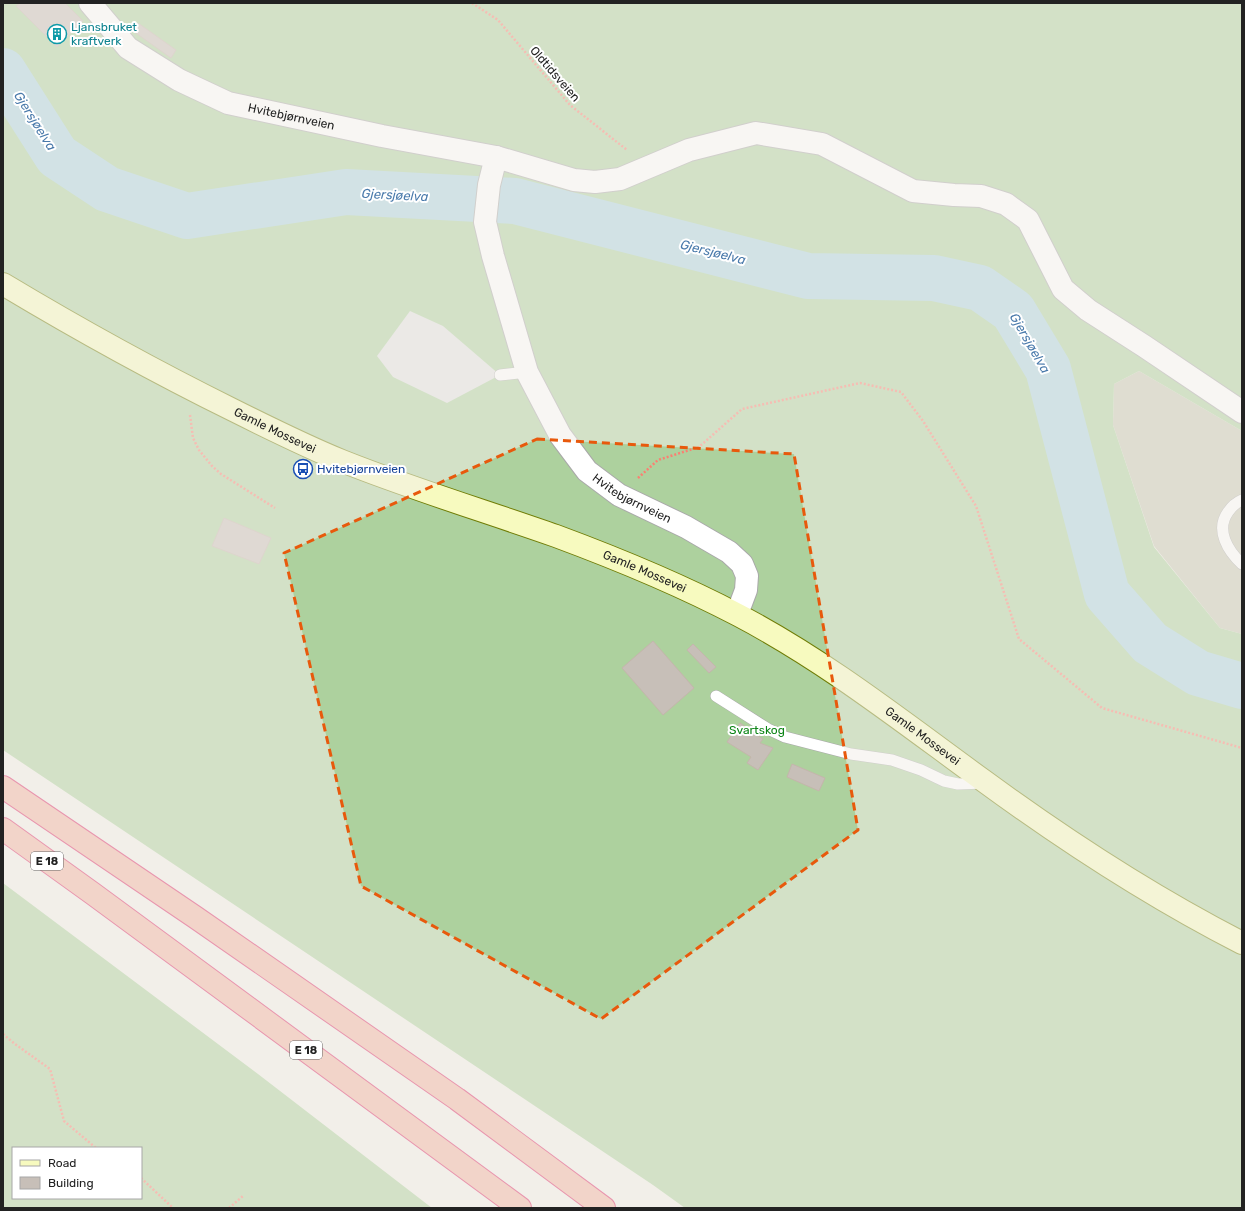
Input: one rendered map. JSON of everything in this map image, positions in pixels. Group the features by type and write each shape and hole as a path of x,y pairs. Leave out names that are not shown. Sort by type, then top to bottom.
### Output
{"highway":[{"path":"3,787 195,916 457,1098 604,1208"},
{"name":"E 18","path":"3,829 520,1208"}],"main road":[{"name":"Gamle Mossevei","path":"3,284 57,316 192,390 338,460 418,490 555,536 605,555 694,593 737,614 795,647 830,670 875,701 986,783 1102,863 1160,898 1242,943"}],"street":[{"name":"Hvitebjørnveien","path":"90,3 128,48 179,80 228,103 382,136 496,157 574,180 595,182 620,179 689,150 756,133 822,144 913,191 981,196 1006,204 1028,220 1062,289 1088,310 1242,412"},
{"name":"Hvitebjørnveien","path":"496,157 489,185 486,222 527,372 560,435 587,471 619,494 686,527 730,552 742,564 747,576 746,590 737,614"}],"lane":[{"path":"500,375 527,372"},
{"path":"1242,500 1234,503 1225,517 1222,531 1228,546 1242,564"},
{"path":"716,696 768,729 785,737 851,754 892,760 921,770 944,781 958,784 986,783"}],"path":[{"name":"Oldtidsveien","path":"472,3 498,20 570,105 649,167"},
{"path":"619,494 658,460 699,447 742,408 860,383 901,392 923,421 976,506 1019,639 1102,708 1242,748"},
{"path":"192,390 190,413 193,438 199,450 212,466 221,474 275,508"},
{"path":"3,1034 50,1069 64,1121 95,1147"},
{"path":"142,1179 173,1208"},
{"path":"229,1208 243,1196"}],"highlighted area":[{"path":"537,439 794,454 858,830 601,1019 361,886 284,553"}],"shaded area":[{"path":"410,311 443,326 500,375 447,403 393,377 377,356"},
{"path":"1139,371 1242,431 1242,634 1220,628 1154,546 1113,425 1114,384"}],"green space":[{"name":"Svartskog","path":"3,3 1242,3 1242,431 1139,371 1114,384 1113,425 1154,547 1220,628 1242,634 1242,1208 685,1208 653,1185 3,750"},
{"path":"3,883 258,1074 432,1208 3,1208"}],"building":[{"name":"Ljansbruket kraftverk","path":"20,3 65,3 83,21 57,47 16,6"},
{"path":"138,23 176,50 171,58 133,31"},
{"path":"224,518 271,538 259,564 212,546"},
{"path":"653,641 694,688 663,715 622,668"},
{"path":"693,644 716,667 709,673 687,650"},
{"path":"740,723 763,739 760,743 773,748 758,770 747,763 751,757 727,742"},
{"path":"792,764 825,778 819,791 787,777"}],"waterway":[{"name":"Gjersjøelva","path":"3,71 57,156 107,189 187,216 346,192 515,201 808,276 934,278 980,288 1013,311 1048,369 1107,594 1150,643 1198,673 1242,686"}],"place":[{"name":"Ljansbruket kraftverk","path":"57,34"},
{"name":"Hvitebjørnveien","path":"303,469"}]}
